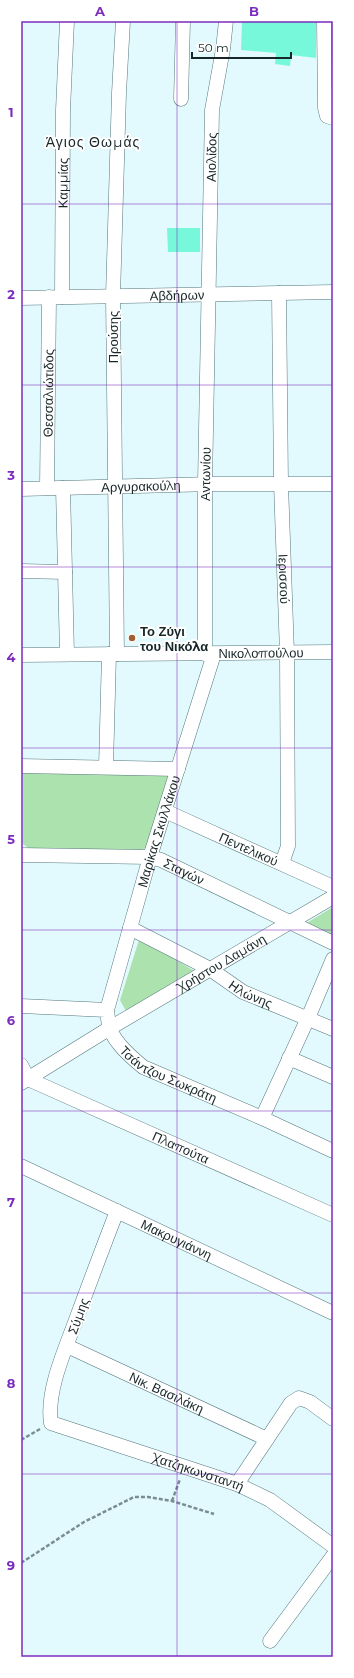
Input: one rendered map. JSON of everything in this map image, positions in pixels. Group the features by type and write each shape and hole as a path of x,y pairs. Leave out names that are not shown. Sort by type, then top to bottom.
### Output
{"street":[{"name":"Καμμίας","path":"56,297 68,21"},
{"name":"Προύσης","path":"106,768 113,654 113,296 119,93 124,21"},
{"path":"182,99 183,21"},
{"name":"Αιολίδος","path":"209,294 212,110 223,49 226,21"},
{"path":"324,21 325,108 327,116 333,118"},
{"name":"Αβδήρων","path":"21,298 333,292"},
{"name":"Ιερισσού","path":"279,293 281,484 287,653 288,846 282,864"},
{"name":"Αντωνίου","path":"209,294 205,484 209,654"},
{"name":"Θεσσαλιώτιδος","path":"47,488 56,297"},
{"name":"Αργυρακούλη","path":"21,489 205,484 333,484"},
{"path":"63,488 67,654"},
{"path":"21,571 65,572"},
{"name":"Νικολοπούλου","path":"21,655 333,652"},
{"name":"Μαρίκας Σκυλλάκου","path":"107,1010 150,857 178,769 209,654"},
{"path":"21,766 178,769"},
{"name":"Πεντελικού","path":"165,811 333,887"},
{"name":"Σταγών","path":"21,855 150,857 168,863 333,943"},
{"name":"Χρήστου Δαμάνη","path":"24,1081 110,1028 333,897"},
{"name":"Ηλώνης","path":"130,928 210,969 243,992 333,1029"},
{"path":"262,1118 308,1018 333,959"},
{"path":"21,1006 107,1010"},
{"name":"Τσάντζου Σωκράτη","path":"107,1010 110,1028 129,1056 143,1066 333,1151"},
{"path":"289,1058 333,1076"},
{"path":"21,1066 24,1081"},
{"name":"Πλαπούτα","path":"24,1081 333,1215"},
{"name":"Μακρυγιάννη","path":"21,1166 333,1313"},
{"name":"Σύμης","path":"51,1423 49,1410 51,1396 67,1346 117,1211"},
{"name":"Νικ. Βασιλάκη","path":"67,1346 266,1439"},
{"path":"237,1484 291,1403 299,1398 310,1402 333,1419"},
{"name":"Χατζηκωνσταντή","path":"51,1423 237,1484 270,1500 333,1546"},
{"path":"270,1641 333,1556"}],"path":[{"path":"21,1440 51,1423"},
{"path":"172,1501 184,1467"},
{"path":"21,1563 84,1522 134,1497 172,1501 214,1514"}],"green space":[{"path":"23,771 164,773 168,776 146,847 142,850 28,848 23,844"},
{"path":"333,907 333,939 305,924"},
{"path":"139,940 143,940 196,972 127,1013 120,1000"}],"building":[{"path":"242,21 316,21 316,58 291,55 290,66 275,64 276,53 241,50"},
{"path":"167,228 200,228 200,252 168,252"}],"place":[{"name":"Το Ζύγι του Νικόλα","path":"132,638"}],"district":[{"name":"Άγιος Θωμάς","path":"93,142"}]}
